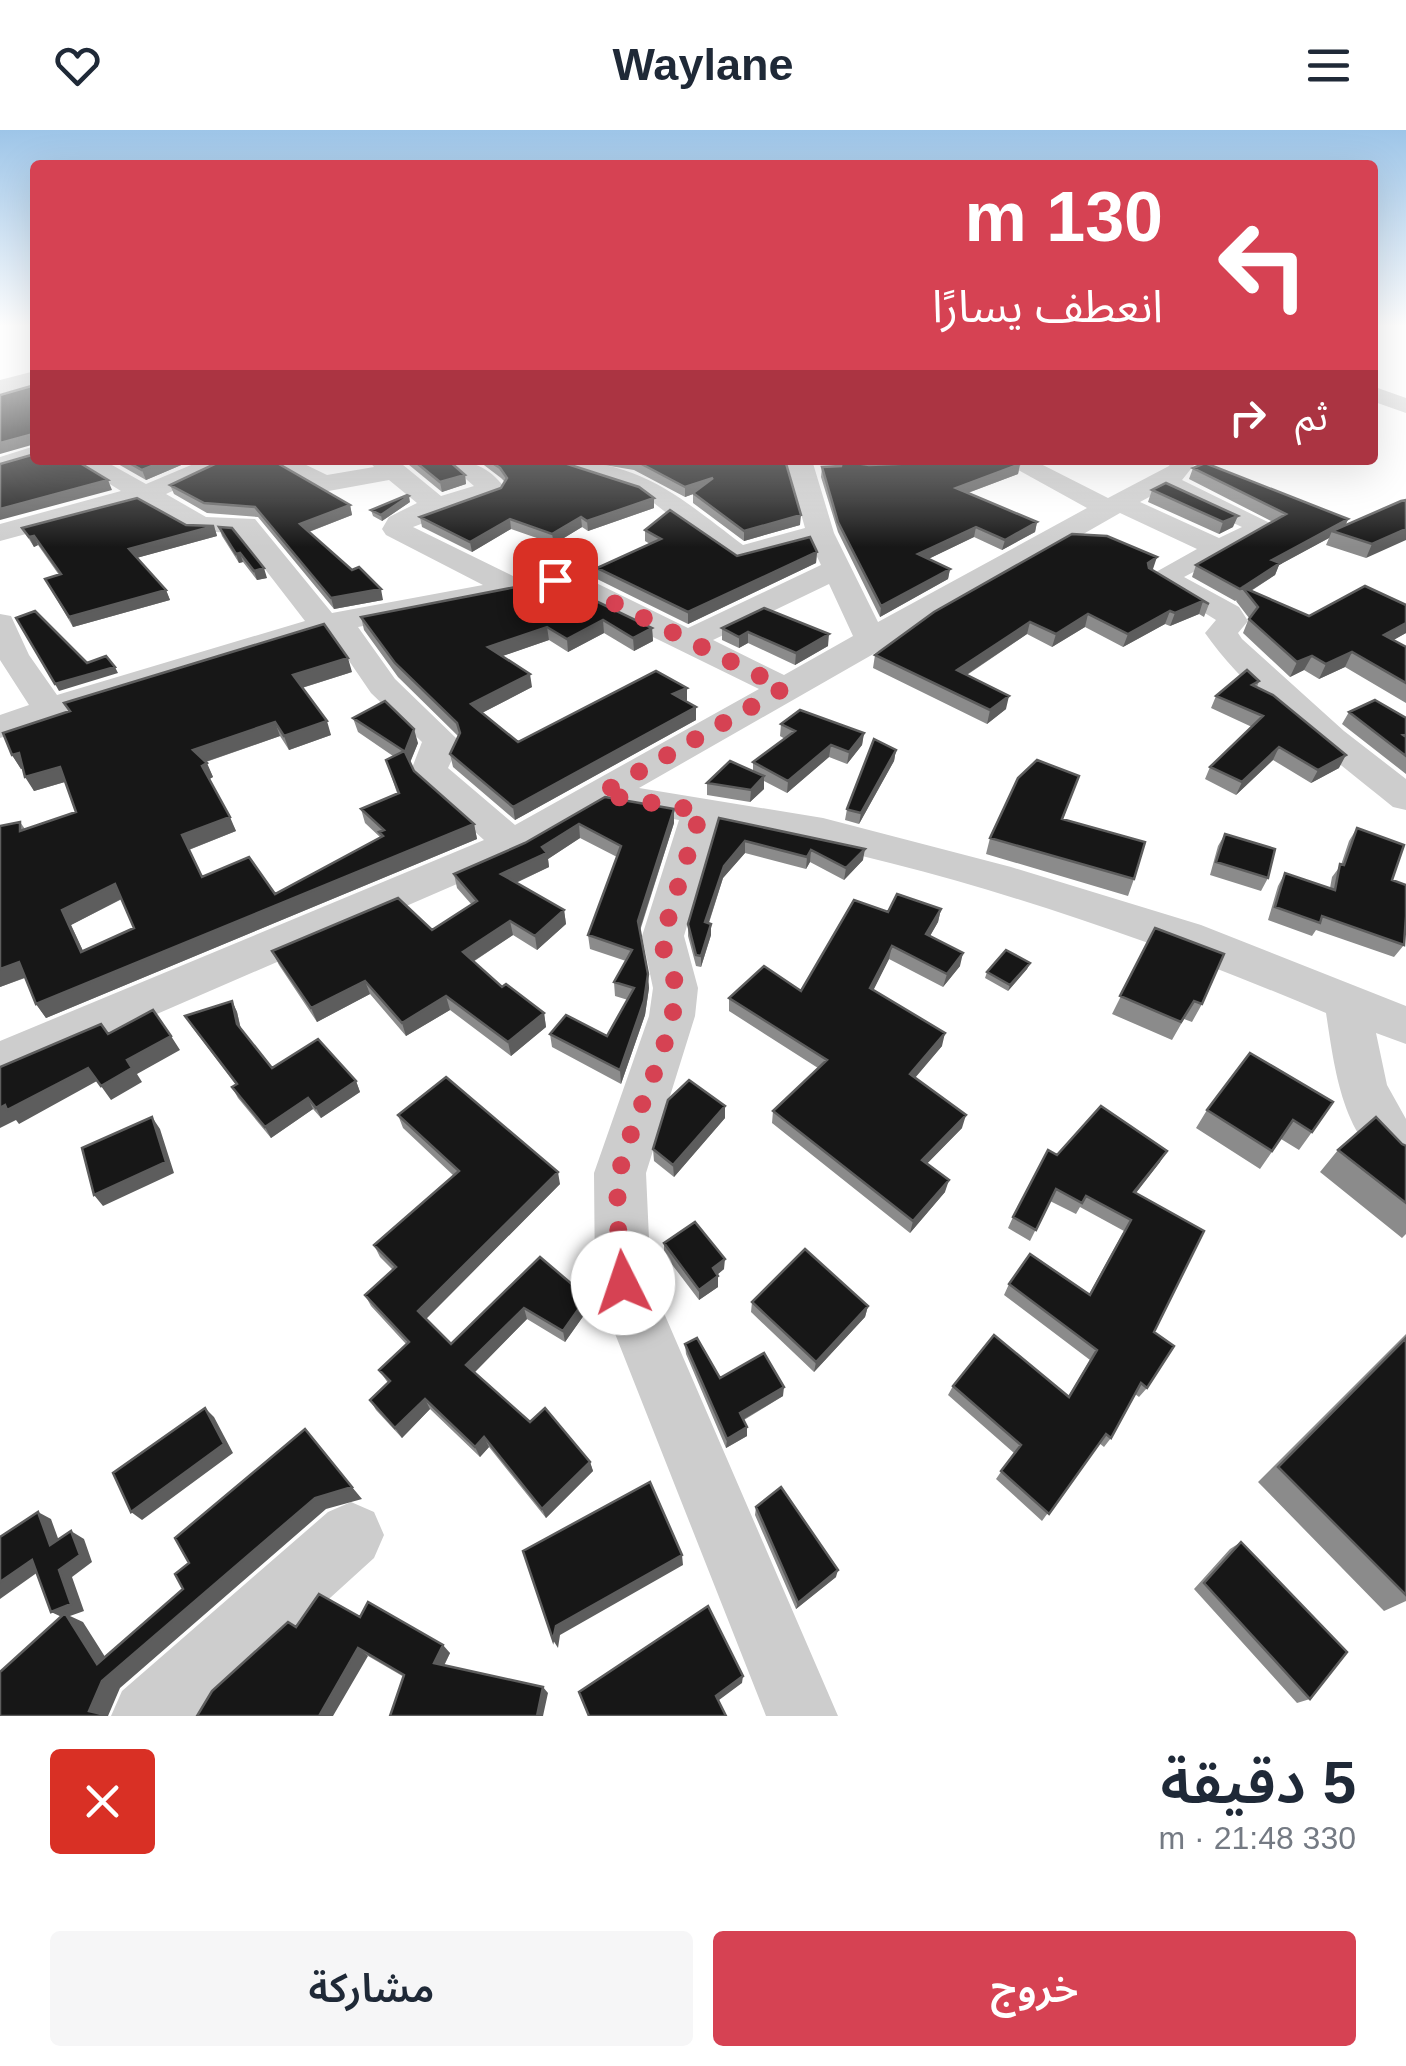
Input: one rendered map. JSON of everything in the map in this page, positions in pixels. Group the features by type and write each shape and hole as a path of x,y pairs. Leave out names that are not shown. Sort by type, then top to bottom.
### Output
{"street":[{"path":"0,465 30,456"},
{"path":"93,465 200,525 245,525 383,686 438,738 441,745 430,768 434,775 512,844"},
{"path":"0,533 146,493 213,465"},
{"path":"287,465 323,484 388,466 435,505"},
{"path":"463,465 492,488 459,503 435,505 399,523 396,530 513,588"},
{"path":"588,465 650,487 738,556 820,533"},
{"path":"800,465 820,533 871,640"},
{"path":"1025,465 1216,546"},
{"path":"0,1062 512,844 1173,470 1264,525 1162,576 1228,614 1232,621 1221,633 1223,638 1332,739 1406,798"},
{"path":"688,640 837,570"},
{"path":"0,760 5,725 137,679 332,623 567,581 784,688"},
{"path":"1,632 50,710"},
{"path":"600,794 823,831 1100,907 1186,936 1406,1026"},
{"path":"701,811 663,936 662,953 677,988 671,1022 622,1162 618,1215 623,1283 802,1716"},
{"path":"1348,1004 1358,1083 1367,1105 1402,1144"},
{"path":"147,1716 351,1535"}],"building":[{"path":"0,399 30,399 30,435 0,443"},
{"path":"30,455 30,465 83,465 108,480 0,509 0,464"},
{"path":"212,465 281,465 350,505 300,524 352,570 359,567 381,589 331,598 255,507 204,503 170,485"},
{"path":"419,465 454,465 465,475 440,482"},
{"path":"496,465 571,465 639,487 654,498 587,521 581,517 552,534 510,519 470,542 420,517 501,488 507,478"},
{"path":"643,465 786,465 801,515 744,531 693,493 713,478 685,487"},
{"path":"1017,465 956,488 1037,522 1005,540 976,527 918,554 950,569 881,606 838,522 822,467"},
{"path":"1210,465 1348,519 1272,560 1280,563 1240,589 1196,565 1286,514 1193,468"},
{"path":"1166,483 1238,516 1223,522 1152,490"},
{"path":"407,495 381,515 371,510"},
{"path":"137,498 186,525 214,526 129,549 166,590 69,617 45,579 61,574 34,536 29,537 22,528"},
{"path":"1406,500 1406,529 1372,544 1332,531 1401,501"},
{"path":"670,510 737,556 810,537 817,552 688,612 597,568 661,539 645,530"},
{"path":"219,527 232,528 264,568 254,571 240,553 236,554"},
{"path":"1072,534 1107,536 1157,557 1148,563 1149,568 1209,604 1203,601 1175,613 1170,611 1128,634 1088,614 1056,634 1030,622 957,670 1009,696 990,710 875,655 934,612"},
{"path":"526,585 545,607 569,588 652,628 633,638 603,620 567,639 547,627 488,647 530,674 471,704 518,742 656,671 687,688 673,694 696,707 513,807 450,754 460,733 457,723 395,663 361,617"},
{"path":"1365,586 1406,605 1406,623 1384,635 1406,647 1406,683 1352,652 1326,664 1312,656 1297,662 1249,619 1258,607 1242,587 1309,616"},
{"path":"764,608 829,634 796,653 748,632 739,637 722,628"},
{"path":"35,611 87,663 106,656 115,667 55,684 16,618"},
{"path":"324,624 348,658 293,675 327,721 284,736 275,722 193,750 207,763 202,766 230,817 182,835 202,877 249,857 275,894 383,836 379,832 384,830 361,809 399,793 386,760 404,751 353,718 385,701 414,729 405,752 414,771 474,824 36,1004 19,962 0,969 0,826 20,822 20,831 76,812 60,767 25,777 19,753 12,755 3,733 70,711 64,703","holes":["115,884 134,928 81,952 62,910"]},
{"path":"1247,670 1259,681 1252,685 1273,695 1346,755 1318,770 1279,747 1242,782 1210,767 1263,716 1216,696"},
{"path":"1375,700 1406,718 1406,756 1349,712"},
{"path":"800,710 864,733 849,752 831,745 788,781 753,762 795,731 781,724"},
{"path":"874,739 896,750 861,813 849,810 847,809"},
{"path":"1037,760 1079,776 1062,819 1145,842 1134,879 990,838 1018,778"},
{"path":"730,761 764,776 751,790 707,783"},
{"path":"605,797 674,809 638,921 648,974 644,1001 620,1070 550,1034 566,1015 607,1036 634,988 614,982 632,950 588,935 621,846 579,824 542,847 547,853 501,874 564,910 535,936 510,921 463,952 502,987 506,984 544,1013 508,1042 446,996 402,1023 365,981 311,1008 272,951 398,898 432,930 477,901 454,874 525,843"},
{"path":"719,818 865,849 846,868 811,850 807,857 745,841 724,866 705,922 711,924 701,956 696,955 688,924"},
{"path":"1357,828 1404,845 1392,880 1406,885 1404,945 1322,916 1320,923 1275,907 1285,873 1335,890 1340,864 1344,865"},
{"path":"1225,834 1275,849 1268,878 1216,862"},
{"path":"897,894 941,909 926,934 963,953 947,974 892,946 870,988 945,1033 910,1074 966,1115 922,1160 949,1180 913,1221 773,1111 827,1060 729,998 764,966 801,991 854,900 888,912"},
{"path":"1155,928 1224,954 1202,1004 1194,1001 1181,1022 1120,996"},
{"path":"1006,950 1030,963 1010,985 987,972"},
{"path":"232,1001 237,1024 272,1068 318,1039 356,1081 316,1108 308,1098 265,1127 232,1087 237,1084 185,1016"},
{"path":"153,1010 171,1036 127,1060 132,1068 101,1086 88,1068 7,1110 5,1105 0,1108 0,1067 101,1024 108,1034"},
{"path":"1250,1053 1333,1102 1312,1132 1293,1120 1272,1151 1207,1110"},
{"path":"446,1077 558,1172 418,1311 451,1344 540,1257 587,1297 563,1331 524,1308 466,1365 530,1422 545,1408 590,1462 542,1509 484,1437 475,1447 425,1399 395,1428 370,1400 390,1381 379,1370 409,1342 365,1295 396,1267 374,1245 459,1171 398,1115"},
{"path":"689,1080 725,1106 673,1165 653,1149 668,1100"},
{"path":"1101,1106 1167,1151 1134,1192 1204,1231 1154,1332 1174,1346 1147,1388 1141,1383 1111,1438 1106,1434 1049,1514 1001,1471 1021,1445 953,1386 994,1335 1069,1397 1097,1350 1009,1284 1030,1254 1090,1295 1131,1220 1086,1196 1082,1203 1056,1189 1036,1230 1013,1217 1048,1150 1057,1155"},
{"path":"152,1117 166,1162 94,1195 82,1148"},
{"path":"1376,1117 1406,1146 1406,1203 1338,1150"},
{"path":"695,1222 725,1259 713,1268 718,1276 699,1290 664,1243"},
{"path":"805,1249 868,1306 816,1362 752,1302"},
{"path":"697,1338 720,1378 764,1353 784,1387 740,1413 747,1427 727,1439 685,1344"},
{"path":"1406,1338 1406,1595 1278,1467"},
{"path":"205,1408 224,1444 131,1512 113,1473"},
{"path":"305,1429 352,1487 315,1498 102,1681 89,1711 102,1714 99,1716 0,1716 0,1672 65,1613 97,1664 183,1589 175,1574 189,1563 175,1538"},
{"path":"650,1482 682,1555 556,1626 553,1640 523,1551"},
{"path":"781,1487 838,1570 798,1603 756,1507"},
{"path":"38,1512 50,1545 71,1531 80,1555 59,1570 71,1604 51,1612 32,1560 0,1582 0,1537"},
{"path":"1241,1542 1347,1652 1310,1699 1204,1583"},
{"path":"319,1594 360,1617 368,1602 443,1645 434,1663 543,1687 537,1716 390,1716 404,1675 358,1648 319,1716 197,1716 212,1691 288,1622 296,1627"},
{"path":"708,1606 743,1676 716,1696 726,1716 589,1716 579,1692"}],"route":[{"path":"555,580 576,584 784,688 600,794 701,811 663,936 662,953 677,988 671,1022 622,1162 618,1215 623,1283"}]}
